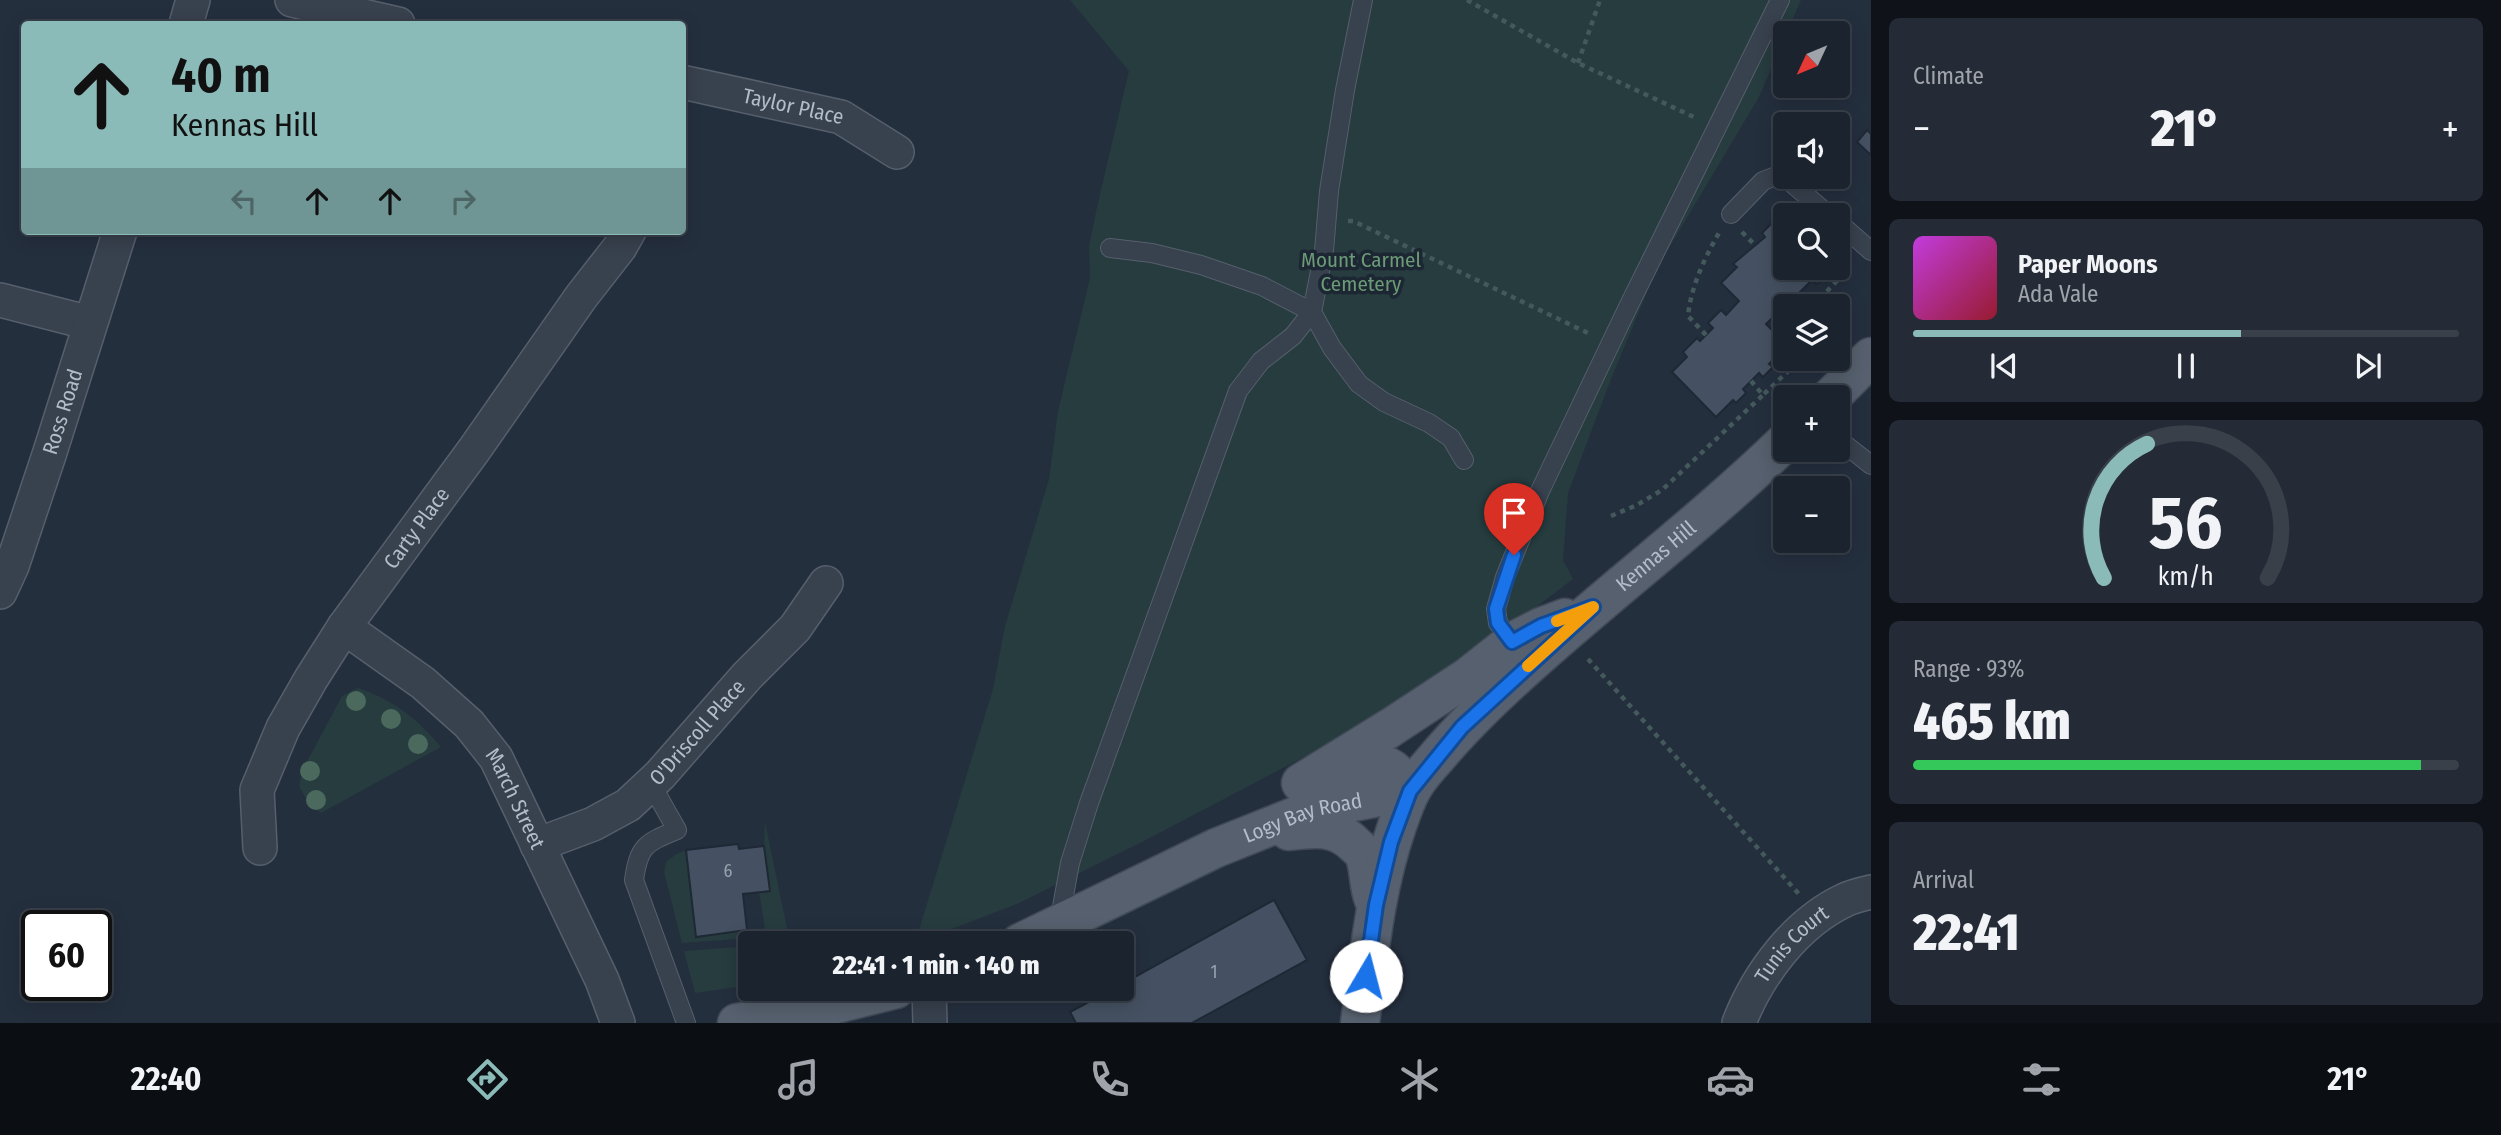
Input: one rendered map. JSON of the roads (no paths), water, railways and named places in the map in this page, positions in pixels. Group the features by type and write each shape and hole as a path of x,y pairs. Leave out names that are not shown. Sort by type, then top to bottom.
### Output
{"main road":[{"path":"1842,385 1871,357"},
{"name":"Kennas Hill","path":"1360,1023 1376,905 1391,842 1410,791 1462,727 1593,607 1670,547 1773,454"},
{"path":"1300,783 1469,676 1512,642 1541,626 1593,607"},
{"name":"Logy Bay Road","path":"1046,931 1216,848 1311,810 1410,791 1392,769 1382,765 1363,765 1300,783 1245,816 1216,848"},
{"path":"1265,829 1280,832 1319,828 1343,834 1364,854 1368,887 1376,905"},
{"path":"737,1023 804,1012 848,1001"}],"street":[{"path":"187,21 193,0"},
{"path":"292,0 385,21"},
{"name":"Taylor Place","path":"686,84 841,117 897,152"},
{"name":"Ross Road","path":"0,592 42,477 119,235"},
{"name":"Carty Place","path":"260,848 257,790 283,728 344,627 627,235"},
{"path":"0,300 90,323"},
{"name":"O'Driscoll Place","path":"537,845 593,824 628,805 689,744 764,658 795,628 826,583"},
{"name":"March Street","path":"344,627 423,683 469,724 496,758 602,980 618,1023"},
{"name":"Tunis Court","path":"1739,1023 1770,965 1818,915 1846,900 1871,892"},
{"path":"929,1001 930,1023"}],"lane":[{"path":"1059,925 1070,863 1089,803 1238,391 1261,361 1293,337 1312,312 1324,251 1345,90 1363,0"},
{"path":"1512,642 1498,623 1496,609 1505,577 1541,491 1610,344 1780,0"},
{"path":"1731,214 1763,181 1781,174 1815,203"},
{"path":"1850,233 1869,250"},
{"path":"1110,248 1152,253 1200,265 1262,286 1312,312 1332,348 1359,384 1384,402 1429,423 1451,438 1464,460"},
{"path":"1850,448 1871,465"},
{"path":"651,784 677,830 653,841 637,857 634,880 685,1023"}],"park label":[{"name":"Mount Carmel Cemetery","path":"1361,272"}]}
